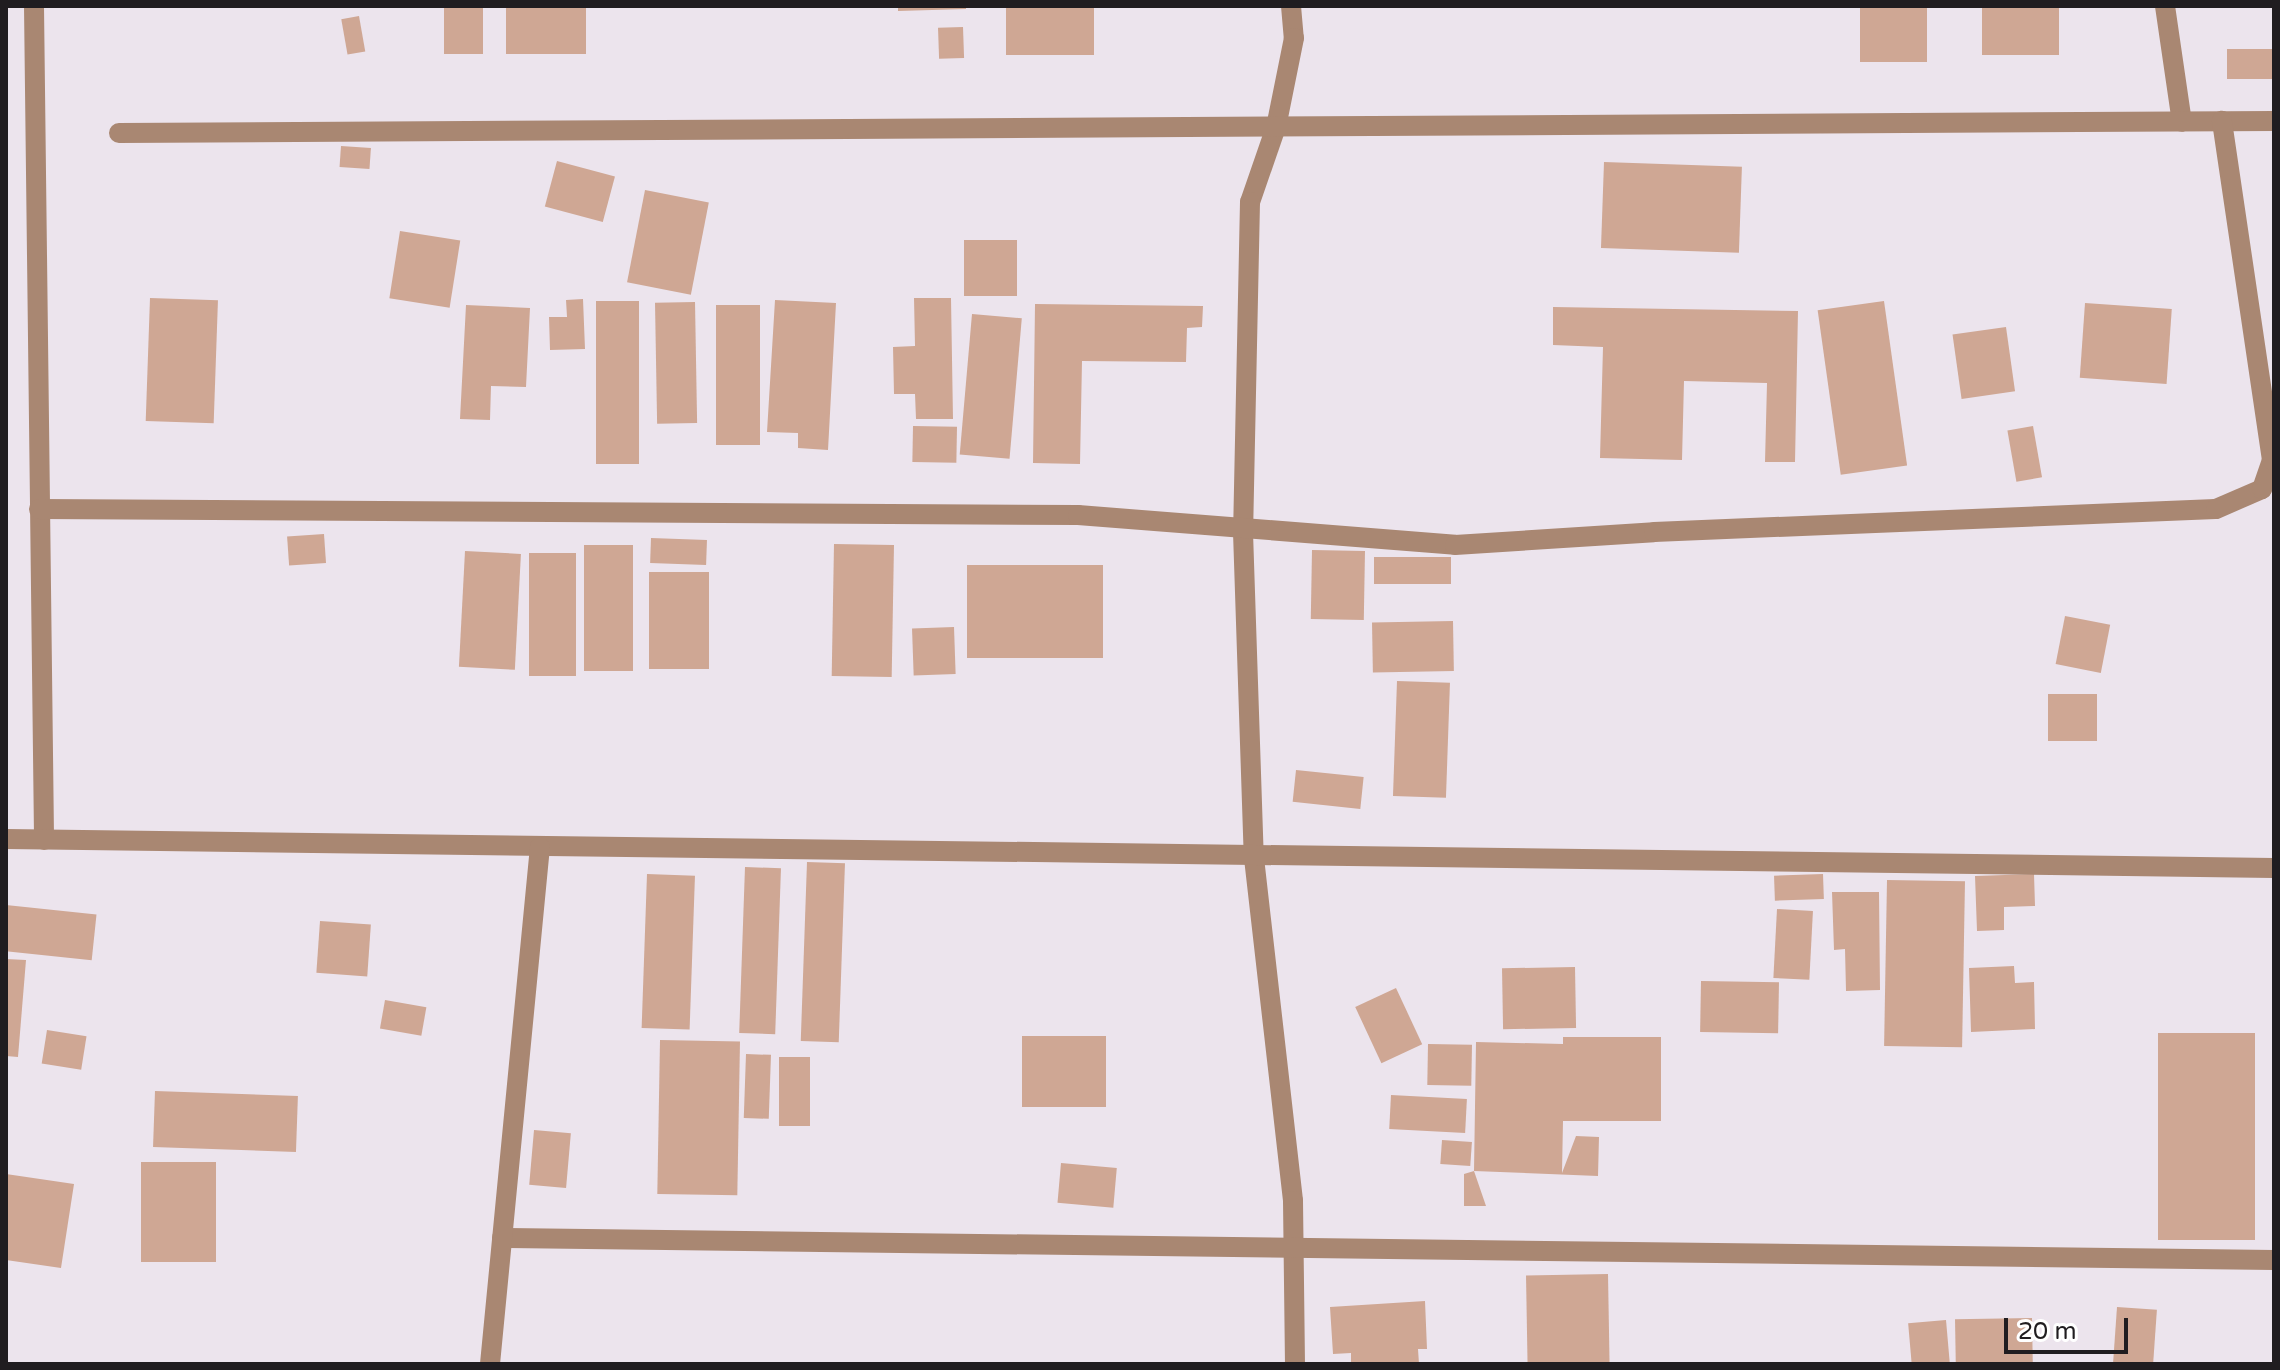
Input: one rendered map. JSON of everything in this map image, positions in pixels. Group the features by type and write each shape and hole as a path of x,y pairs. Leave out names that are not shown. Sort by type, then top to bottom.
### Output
{"street":[{"path":"34,6 44,840"},
{"path":"1291,6 1294,38 1276,127 1250,202 1243,532 1254,858 1294,1246 1295,1364"},
{"path":"2165,6 2182,122"},
{"path":"39,509 1078,515 1243,532 1455,545 1670,531 2216,509 2262,489 2272,460 2222,121"},
{"path":"119,133 2274,121"},
{"path":"2251,494 2274,494"},
{"path":"6,839 1254,858 2274,868"},
{"path":"490,1364 540,847"},
{"path":"502,1238 2274,1260"}],"building":[{"path":"444,6 483,6 483,54 444,54"},
{"path":"506,6 586,6 586,54 506,54"},
{"path":"898,6 966,6 966,9 898,11"},
{"path":"1006,6 1094,6 1094,55 1006,55"},
{"path":"1860,6 1927,6 1927,62 1860,62"},
{"path":"1982,6 2059,6 2059,55 1982,55"},
{"path":"359,16 365,51 348,55 341,19"},
{"path":"963,27 964,58 939,59 938,28"},
{"path":"2227,49 2274,49 2274,79 2227,79"},
{"path":"341,146 371,148 369,169 340,167"},
{"path":"557,161 615,177 603,222 545,206"},
{"path":"1604,162 1742,167 1739,253 1601,248"},
{"path":"645,190 709,202 691,295 627,282"},
{"path":"400,231 460,241 450,308 389,298"},
{"path":"964,240 1017,240 1017,296 964,296"},
{"path":"150,298 218,300 214,423 146,421"},
{"path":"914,298 951,298 953,419 916,419 915,394 894,394 893,347 915,346"},
{"path":"583,299 585,349 550,350 549,317 567,317 566,300"},
{"path":"775,300 836,303 828,450 798,448 798,433 767,432"},
{"path":"596,301 639,301 639,464 596,464"},
{"path":"1884,301 1907,465 1841,475 1818,310"},
{"path":"695,302 697,423 657,424 655,303"},
{"path":"2085,303 2172,309 2167,384 2080,378"},
{"path":"1035,304 1203,306 1202,327 1187,328 1186,362 1082,361 1080,464 1033,463"},
{"path":"466,305 530,308 526,387 491,386 490,420 460,419"},
{"path":"716,305 760,305 760,445 716,445"},
{"path":"1553,307 1798,311 1795,462 1765,462 1767,383 1684,381 1682,460 1600,458 1603,347 1553,345"},
{"path":"972,314 1022,318 1010,459 960,454"},
{"path":"2006,327 2015,391 1962,399 1953,335"},
{"path":"913,426 957,427 956,463 912,462"},
{"path":"2033,426 2042,477 2016,482 2007,431"},
{"path":"324,534 326,563 289,566 287,537"},
{"path":"651,538 707,540 706,565 650,563"},
{"path":"834,544 894,545 892,677 832,676"},
{"path":"584,545 633,545 633,671 584,671"},
{"path":"1312,550 1365,551 1364,620 1311,619"},
{"path":"465,551 521,554 515,670 459,667"},
{"path":"529,553 576,553 576,676 529,676"},
{"path":"1374,557 1451,557 1451,584 1374,584"},
{"path":"967,565 1103,565 1103,658 967,658"},
{"path":"649,572 709,572 709,669 649,669"},
{"path":"2065,616 2110,625 2101,673 2056,664"},
{"path":"1453,621 1454,671 1373,672 1372,622"},
{"path":"954,627 956,674 914,675 912,628"},
{"path":"1397,681 1450,683 1446,798 1393,796"},
{"path":"2048,694 2097,694 2097,741 2048,741"},
{"path":"1296,770 1364,777 1360,809 1293,802"},
{"path":"807,862 845,863 839,1042 801,1041"},
{"path":"745,867 781,868 775,1034 739,1033"},
{"path":"647,874 695,876 690,1030 642,1028"},
{"path":"1823,874 1824,899 1775,901 1774,876"},
{"path":"2034,874 2035,906 2004,907 2004,930 1977,931 1975,876"},
{"path":"1887,880 1965,881 1962,1047 1884,1046"},
{"path":"1832,892 1879,892 1880,990 1846,991 1845,949 1834,950"},
{"path":"6,905 97,915 92,960 6,951"},
{"path":"1777,909 1813,911 1809,980 1773,978"},
{"path":"320,921 371,925 367,976 316,973"},
{"path":"6,959 26,960 18,1057 6,1056"},
{"path":"2014,966 2015,983 2034,982 2035,1029 1971,1032 1969,968"},
{"path":"1575,967 1576,1028 1503,1029 1502,968"},
{"path":"1701,981 1779,982 1778,1033 1700,1032"},
{"path":"1396,988 1422,1044 1381,1063 1355,1007"},
{"path":"385,1000 426,1007 421,1036 380,1029"},
{"path":"47,1030 87,1036 81,1070 42,1064"},
{"path":"2158,1033 2255,1033 2255,1240 2158,1240"},
{"path":"1022,1036 1106,1036 1106,1107 1022,1107"},
{"path":"1563,1037 1661,1037 1661,1121 1563,1121 1562,1173 1576,1136 1599,1137 1598,1176 1474,1171 1476,1042 1563,1044"},
{"path":"660,1040 740,1041 737,1195 657,1194"},
{"path":"1428,1044 1472,1045 1471,1086 1427,1085"},
{"path":"746,1054 771,1055 769,1119 744,1118"},
{"path":"779,1057 810,1057 810,1126 779,1126"},
{"path":"155,1091 298,1096 296,1152 153,1147"},
{"path":"1391,1095 1467,1099 1465,1133 1389,1129"},
{"path":"534,1130 571,1133 566,1188 529,1185"},
{"path":"1442,1140 1472,1142 1470,1166 1440,1164"},
{"path":"141,1162 216,1162 216,1262 141,1262"},
{"path":"1061,1163 1117,1168 1113,1208 1058,1203"},
{"path":"1474,1171 1486,1206 1464,1206 1464,1174"},
{"path":"6,1174 74,1184 61,1268 6,1260"},
{"path":"1608,1274 1610,1364 1528,1364 1526,1275"},
{"path":"1425,1301 1427,1349 1418,1349 1419,1364 1351,1364 1351,1353 1333,1354 1330,1307"},
{"path":"2117,1307 2157,1310 2153,1364 2113,1364"},
{"path":"2032,1318 2033,1364 1956,1364 1955,1319"},
{"path":"1946,1320 1950,1364 1912,1364 1908,1323"}]}
